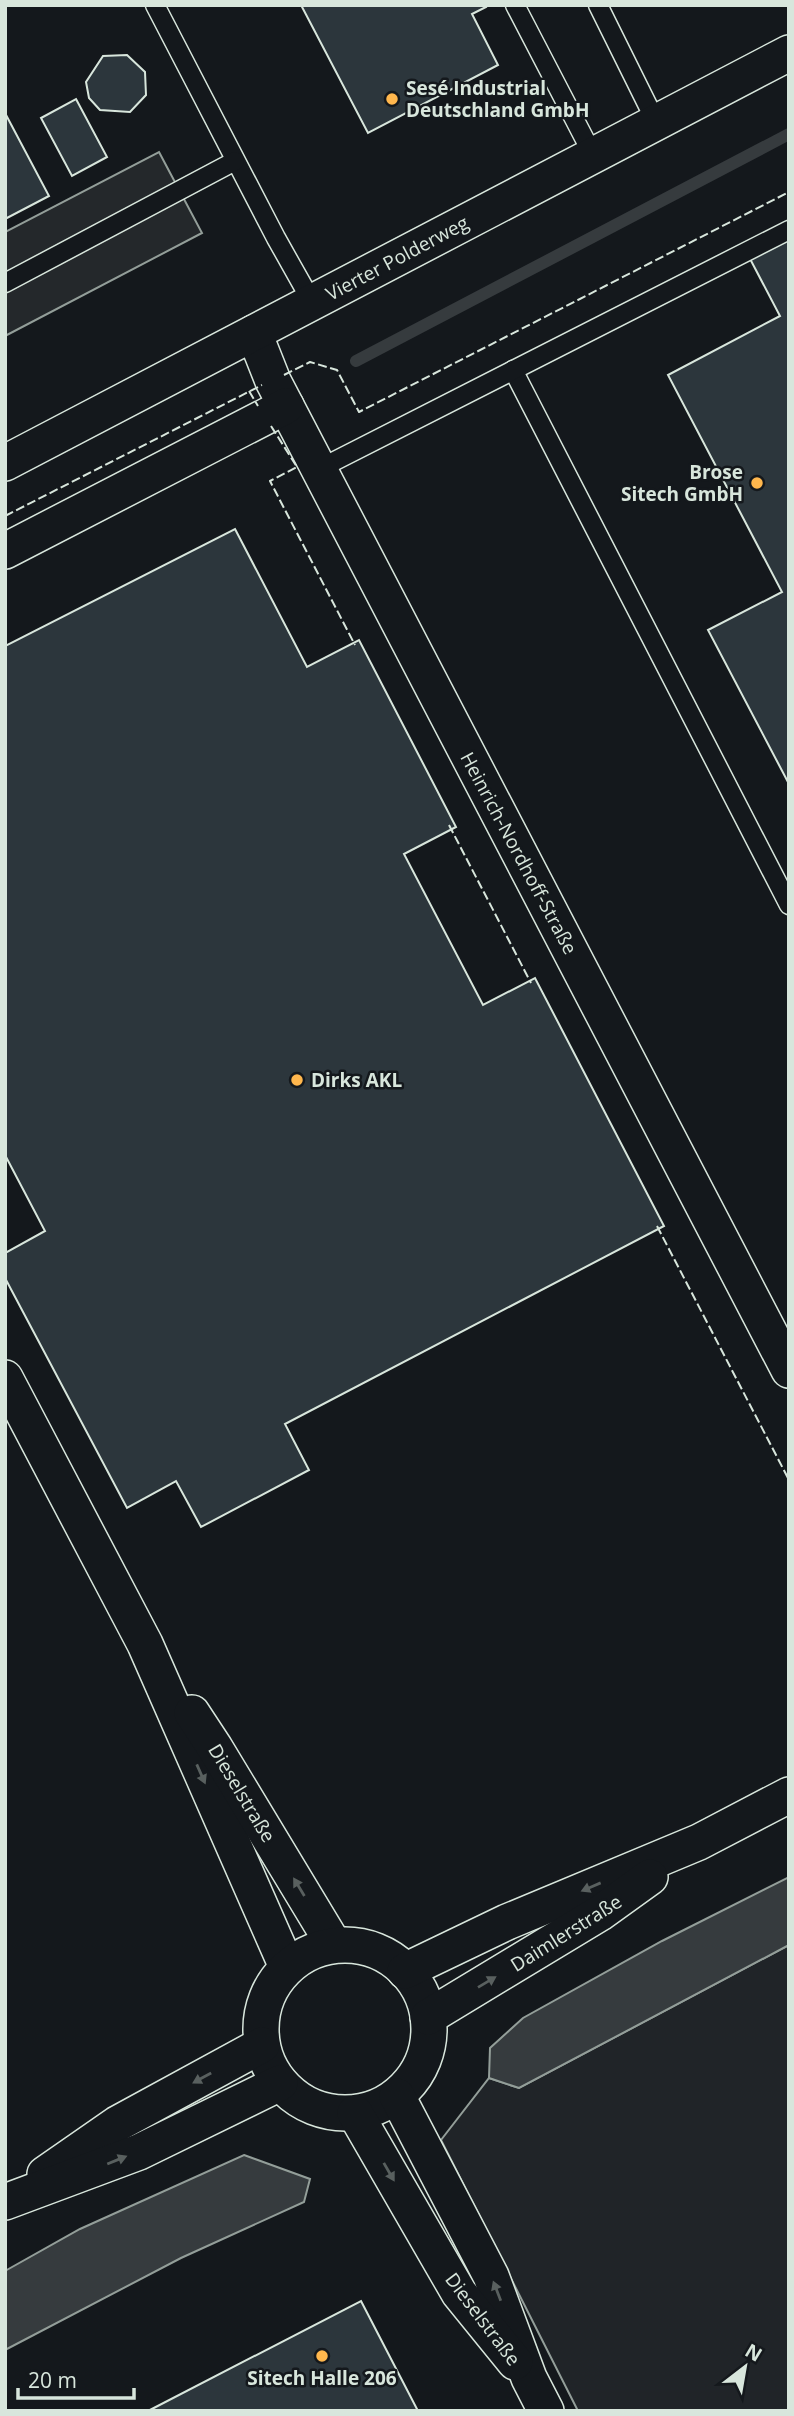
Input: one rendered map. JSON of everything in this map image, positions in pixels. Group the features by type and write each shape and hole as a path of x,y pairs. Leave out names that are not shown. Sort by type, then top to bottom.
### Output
{"street":[{"name":"Vierter Polderweg","path":"5,463 789,52"},
{"name":"Heinrich-Nordhoff-Straße","path":"254,333 273,381 789,1370"},
{"path":"5,551 286,406"},
{"name":"Dieselstraße","path":"5,1378 145,1644 287,1967"},
{"name":"Dieselstraße","path":"145,1644 215,1748 334,1945"},
{"name":"Daimlerstraße","path":"405,1971 508,1922 699,1842 789,1795"},
{"name":"Daimlerstraße","path":"428,2017 600,1913 699,1842"},
{"path":"334,1945 354,1945 390,1958 405,1971 424,2000 428,2017 426,2052 409,2084 397,2095 370,2110 355,2113 334,2113 295,2098 268,2066 262,2045 260,2024 264,2003 273,1984 287,1967 309,1953 334,1945"},
{"path":"6,2202 117,2124 262,2045"},
{"path":"6,2202 139,2152 280,2083"},
{"name":"Dieselstraße","path":"397,2095 491,2276 529,2378 546,2411"},
{"name":"Dieselstraße","path":"355,2113 459,2293 529,2378"}],"lane":[{"path":"155,5 312,302"},
{"path":"515,5 593,155"},
{"path":"598,5 656,122"},
{"path":"5,284 235,160"},
{"path":"319,469 789,230"},
{"path":"513,370 789,905"}],"shaded area":[{"path":"159,152 202,233 5,336 5,232"},
{"path":"789,1877 789,1945 519,2088 489,2078 490,2048 523,2018 662,1941"},
{"path":"789,1945 789,2411 578,2411 441,2140 489,2078 519,2088"},
{"path":"244,2155 310,2179 304,2202 181,2258 5,2350 5,2271 80,2229"}],"building":[{"name":"Sesé Industrial Deutschland GmbH","path":"301,5 485,5 486,7 472,14 498,65 368,133"},
{"path":"127,55 145,72 146,95 130,112 100,110 89,98 86,82 103,56"},
{"path":"76,99 107,157 72,176 41,118"},
{"path":"5,113 49,196 5,219"},
{"name":"Brose Sitech GmbH","path":"789,235 789,784 708,630 782,592 668,375 780,316 748,255"},
{"name":"Dirks AKL","path":"235,529 307,667 359,640 456,827 404,854 483,1005 535,978 664,1226 285,1424 309,1470 201,1527 176,1481 127,1508 5,1278 5,1253 45,1231 5,1155 5,646"},
{"name":"Sitech Halle 206","path":"361,2301 418,2411 148,2411"}],"waterway":[{"path":"356,361 789,134"}],"fence":[{"path":"284,375 310,362 337,370 359,412 789,192"},
{"path":"5,516 262,385"},
{"path":"249,391 258,406"},
{"path":"271,426 297,467 270,481 355,645"},
{"path":"449,825 531,983"},
{"path":"657,1226 789,1480"}],"place":[{"name":"Sesé Industrial Deutschland GmbH","path":"392,99"},
{"name":"Brose Sitech GmbH","path":"757,483"},
{"name":"Dirks AKL","path":"297,1080"},
{"name":"Sitech Halle 206","path":"322,2356"}]}
